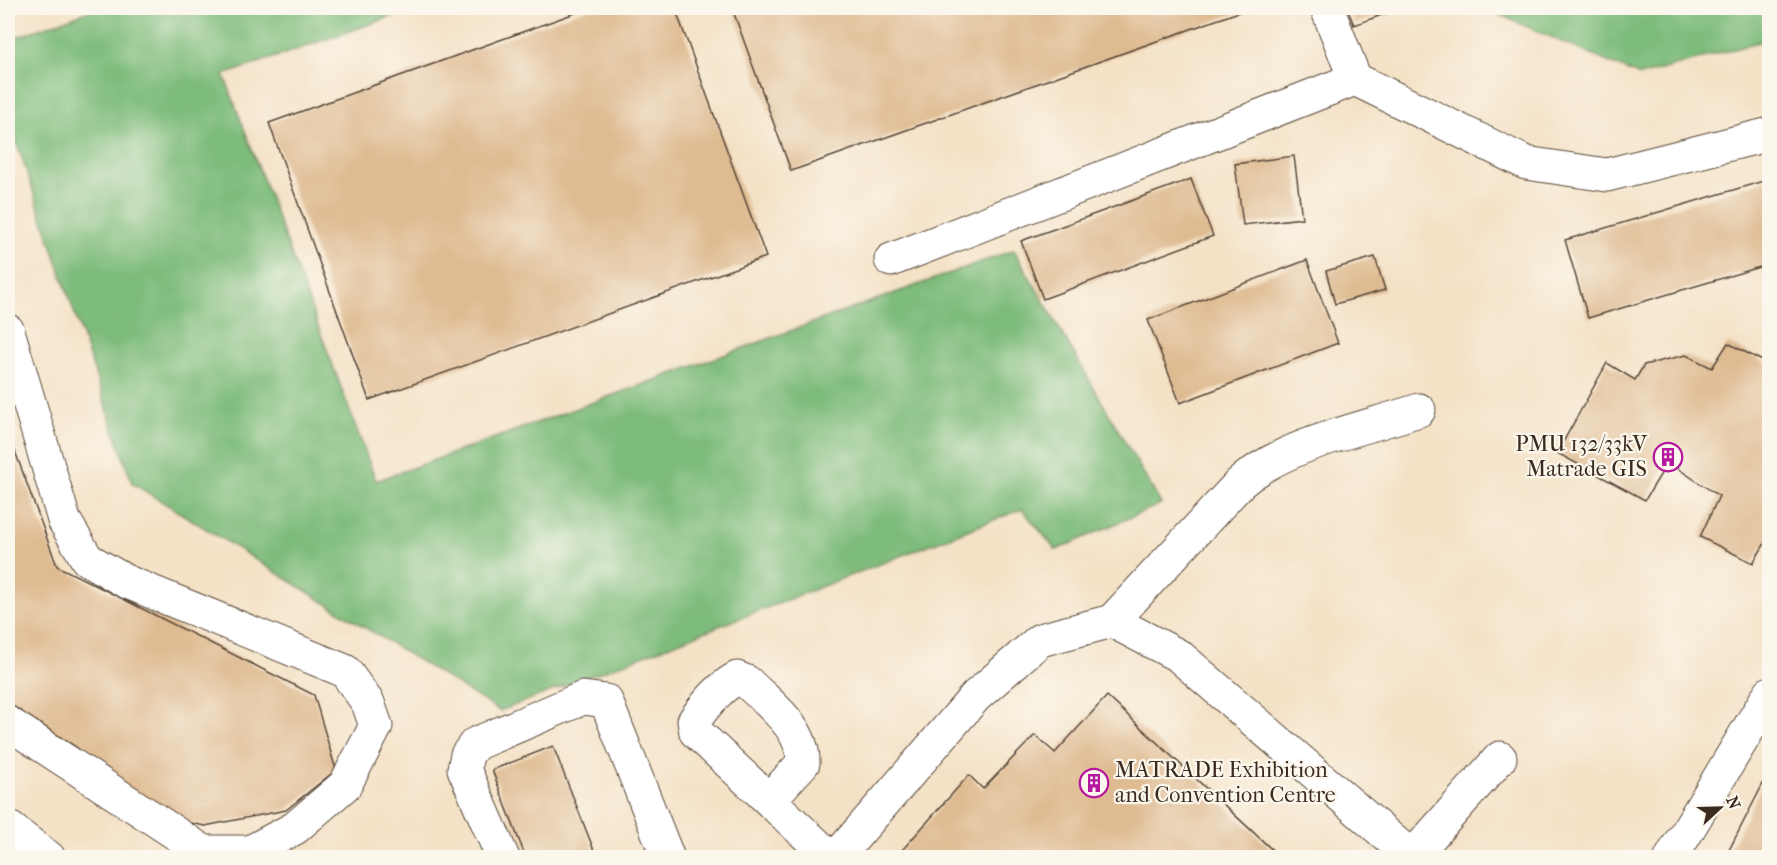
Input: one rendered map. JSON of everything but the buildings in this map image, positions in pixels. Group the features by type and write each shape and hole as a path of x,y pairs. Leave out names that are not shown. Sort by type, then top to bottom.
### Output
{"lane":[{"path":"1327,8 1355,79 1526,163 1607,175 1770,134"},
{"path":"891,260 1355,79"},
{"path":"8,331 64,520 87,559 125,581 345,672 368,703 375,726 345,785 295,828 250,852 204,852 8,723"},
{"path":"836,858 976,696 1040,640 1112,621 1240,483 1259,466 1282,455 1419,410"},
{"path":"1112,621 1179,656 1412,857 1500,758"},
{"path":"1671,858 1770,693"},
{"path":"503,858 464,769 467,755 475,744 584,698 606,701 660,855"},
{"path":"770,799 831,858"},
{"path":"8,827 49,858"}],"green space":[{"path":"98,8 416,8 224,75 376,481 1014,250 1161,504 1056,550 1022,509 500,711 132,483 8,117 8,40"},
{"path":"1484,8 1769,8 1769,39 1640,76"}],"place":[{"name":"PMU 132/33kV Matrade GIS","path":"1668,457"},
{"name":"MATRADE Exhibition and Convention Centre","path":"1094,783"}]}
